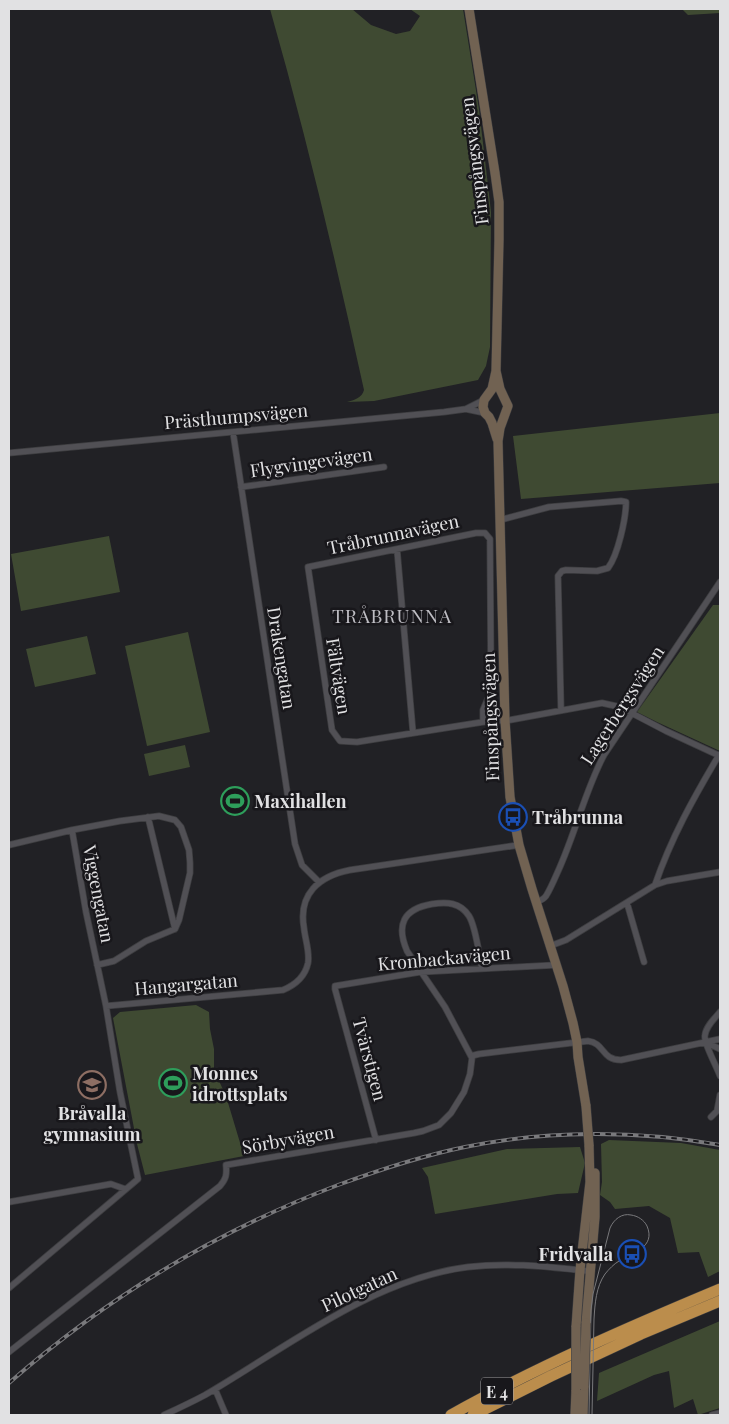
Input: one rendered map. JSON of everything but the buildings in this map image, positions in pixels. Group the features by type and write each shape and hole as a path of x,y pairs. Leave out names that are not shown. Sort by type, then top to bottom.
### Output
{"highway":[{"name":"E 4","path":"451,1415 544,1367 639,1323 720,1289"},
{"name":"E 4","path":"473,1415 641,1334 720,1301"}],"main road":[{"name":"Finspångsvägen","path":"469,9 499,202 500,240 496,371 492,390 486,398 483,407 498,441"},
{"name":"Finspångsvägen","path":"496,371 508,406 504,414 498,441 505,720 510,797 519,845 568,1003 588,1106 592,1144 585,1270 586,1323 576,1415"},
{"path":"486,398 495,393 504,397"},
{"path":"487,415 495,418 504,414"},
{"name":"Finspångsvägen","path":"583,1415 576,1327 585,1270"}],"street":[{"name":"Prästhumpsvägen","path":"466,409 486,398"},
{"name":"Prästhumpsvägen","path":"9,453 466,409 487,415"},
{"name":"Drakengatan","path":"234,432 296,844 302,864 318,882"},
{"name":"Flygvingevägen","path":"241,487 384,467"},
{"path":"500,520 549,507 626,502 626,518 608,568 598,571 566,570 562,571 558,576 561,710"},
{"name":"Tråbrunnavägen","path":"308,567 476,533 485,533 490,539 491,681 483,722"},
{"path":"397,549 413,733 505,720 602,702 614,704 720,756 689,806 655,885"},
{"name":"Fältvägen","path":"308,567 332,730 340,741 357,742 413,733"},
{"name":"Lagerbergsvägen","path":"536,902 543,899 548,891 566,853 593,777 604,755 720,582"},
{"path":"9,845 120,821 159,816 174,820 181,828 189,850 190,873 179,920 175,929"},
{"path":"148,817 175,929"},
{"name":"Viggengatan","path":"72,830 86,912 106,1006"},
{"path":"318,882 334,874 350,870 519,845"},
{"path":"550,946 566,940 655,885 667,881 720,872"},
{"name":"Hangargatan","path":"106,1006 274,992 292,986 304,973 308,962 302,912 306,899 318,882"},
{"path":"482,969 471,920 460,907 445,902 417,908 403,921 403,942 410,957 445,1007 471,1056 588,1041 595,1042 608,1057 616,1060 720,1039"},
{"path":"627,903 644,962"},
{"name":"Viggengatan","path":"97,964 114,961 146,941 175,929"},
{"name":"Kronbackavägen","path":"335,986 420,972 556,965"},
{"name":"Tvärstigen","path":"335,986 376,1140"},
{"path":"9,1288 138,1179 120,1092 106,1006"},
{"path":"720,1012 705,1034 705,1042 720,1076"},
{"path":"705,1042 720,1049"},
{"name":"Sörbyvägen","path":"9,1352 220,1186 227,1176 226,1165 424,1131 439,1125 456,1106 464,1092 472,1066 471,1056"},
{"path":"711,1118 717,1111 720,1095"},
{"path":"9,1202 111,1184 125,1189"},
{"name":"Pilotgatan","path":"164,1415 215,1389 323,1323 387,1291 419,1279 452,1270 512,1264 585,1270"},
{"path":"215,1389 226,1415"},
{"path":"712,1415 720,1413"}],"green space":[{"path":"270,9 352,9 371,25 396,34 410,31 420,16 410,9 463,9 479,109 491,212 490,347 486,366 478,380 374,401 347,402 360,397 364,390 320,199"},
{"path":"682,9 720,9 720,13 688,15"},
{"path":"720,413 720,483 521,499 513,436"},
{"path":"109,536 120,592 21,611 11,554"},
{"path":"713,605 720,605 720,751 637,712"},
{"path":"188,632 210,732 147,746 125,646"},
{"path":"87,636 96,674 35,687 26,649"},
{"path":"185,745 190,767 149,776 144,754"},
{"name":"Monnes idrottsplats","path":"196,1005 209,1012 214,1049 214,1070 226,1096 244,1156 145,1175 137,1144 113,1018 120,1012"},
{"path":"609,1140 681,1143 720,1150 720,1271 708,1277 699,1252 678,1253 670,1218 649,1206 615,1209 610,1202 600,1195 602,1182 601,1144"},
{"path":"580,1147 585,1163 578,1193 557,1194 435,1214 428,1177 422,1168 507,1149"},
{"path":"720,1321 720,1408 698,1415 693,1399 674,1408 669,1371 654,1375 597,1401 599,1373"}],"tram line":[{"path":"589,1415 593,1294 610,1228 616,1219 621,1216 634,1216 647,1226 649,1233 646,1244 636,1252 617,1262 608,1270 602,1279 596,1295 592,1415"}],"railway":[{"path":"9,1383 84,1323 164,1269 206,1245 293,1203 385,1169 465,1147 528,1137 592,1134 625,1135 689,1140 720,1145"}],"place":[{"name":"Maxihallen","path":"235,801"},
{"name":"Tråbrunna","path":"513,817"},
{"name":"Monnes idrottsplats","path":"173,1083"},
{"name":"Bråvalla gymnasium","path":"92,1085"},
{"name":"Fridvalla","path":"632,1254"}],"district":[{"name":"TRÅBRUNNA","path":"392,615"}]}
